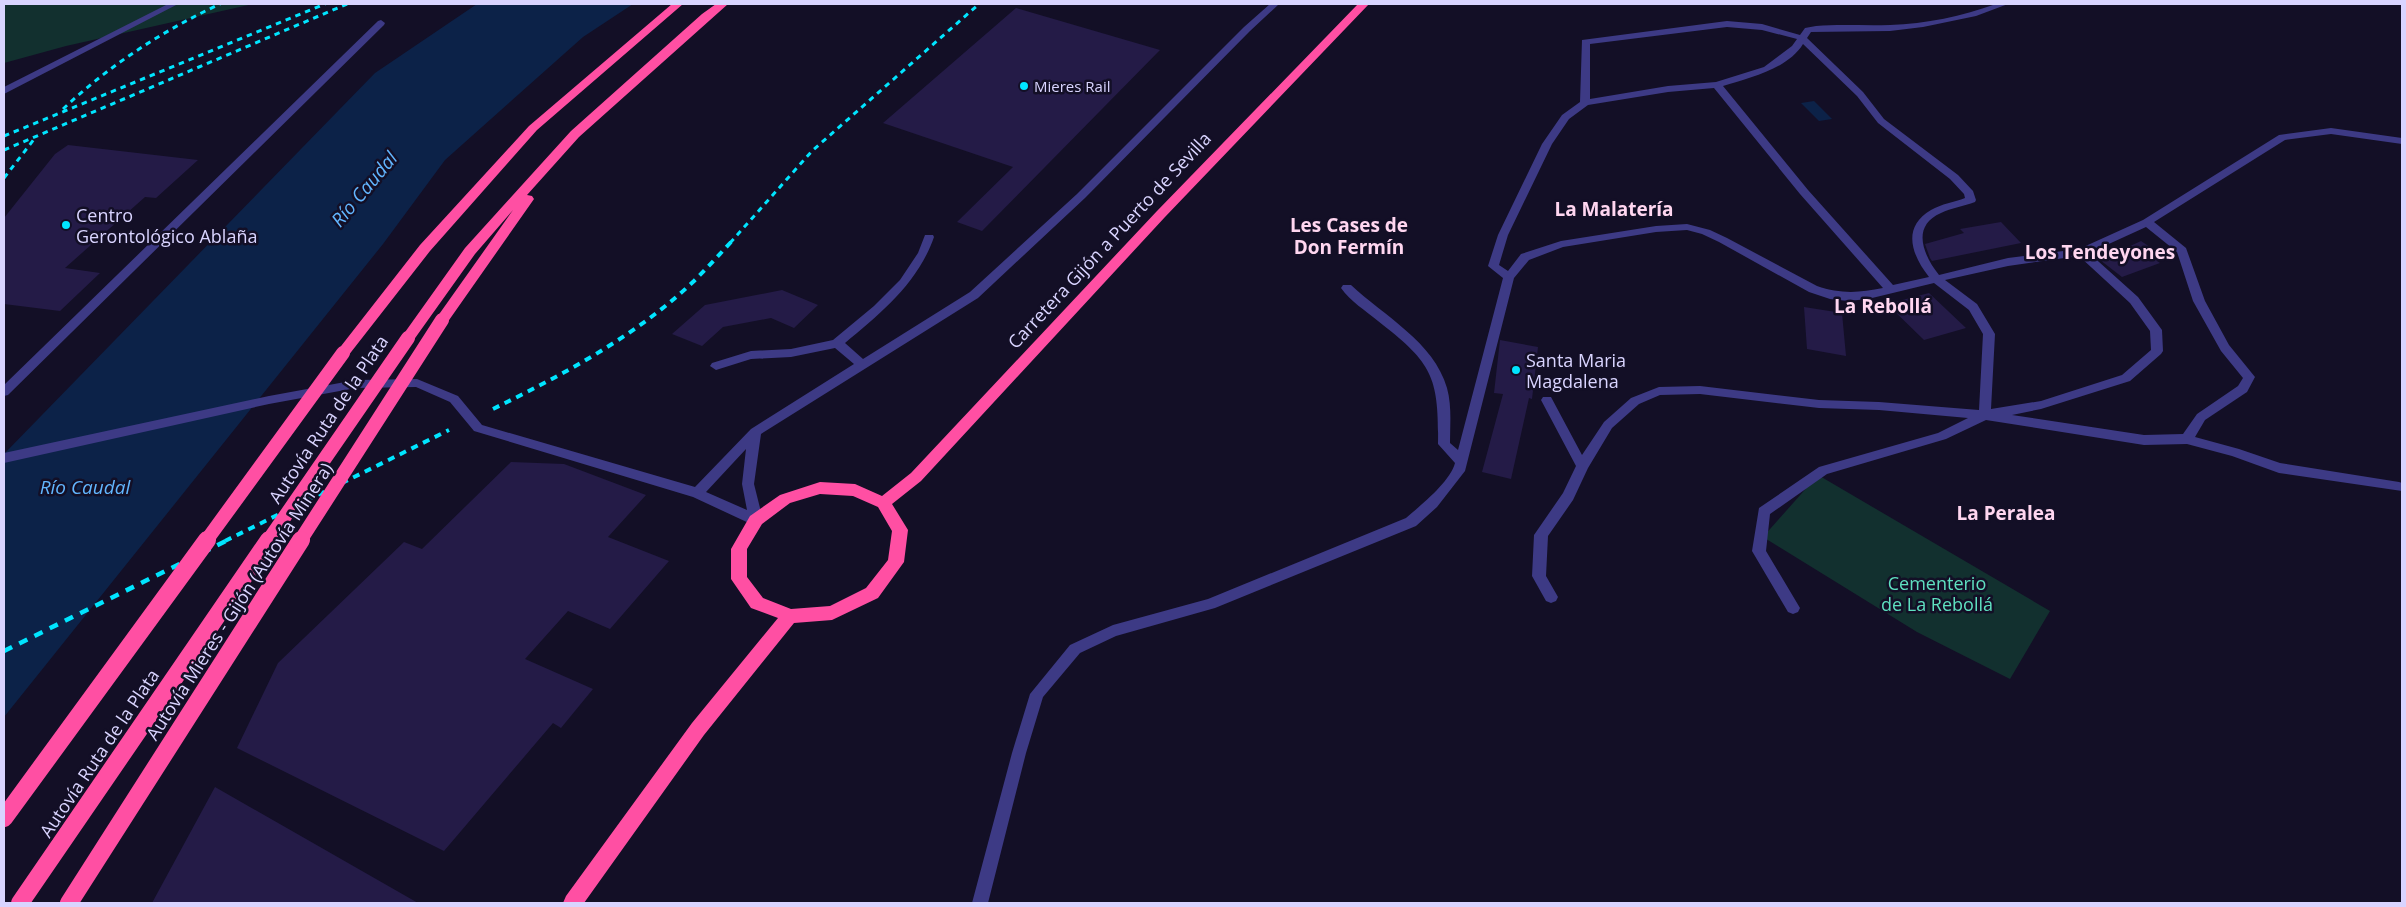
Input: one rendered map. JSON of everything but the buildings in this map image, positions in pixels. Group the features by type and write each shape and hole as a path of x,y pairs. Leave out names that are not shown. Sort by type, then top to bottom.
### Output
{"highway":[{"name":"Autovía Ruta de la Plata","path":"4,818 344,353 425,248 533,128 678,4"},
{"name":"Autovía Ruta de la Plata","path":"20,903 408,338 470,252 575,134 706,16 723,4"},
{"name":"Carretera Gijón a Puerto de Sevilla","path":"884,503 916,477 1161,214 1364,4"},
{"name":"Autovía Mieres - Gijón (Autovía Minera)","path":"69,903 442,320 575,134"},
{"path":"820,488 855,490 884,503 900,530 896,562 872,593 832,613 790,616 757,604 739,579 739,549 756,520 785,499 820,488"},
{"path":"573,903 698,729 790,616"}],"street":[{"path":"4,90 174,4"},
{"path":"697,493 755,432 974,295 1082,196 1247,29 1275,4"},
{"path":"1509,277 1493,266 1503,235 1547,144 1565,117 1585,103 1668,88 1717,85 1767,69 1796,48 1808,30 1828,26 1874,28 1913,26 1964,17 2004,4"},
{"path":"4,392 381,23"},
{"path":"1585,103 1585,42 1669,29 1727,24 1762,27 1802,38 1860,94 1881,121 1954,177 1969,193 1971,200 1936,211 1920,223 1916,240 1925,265 1936,279 1973,307 1989,334 1985,415"},
{"path":"1717,85 1804,192 1890,290"},
{"path":"980,903 1019,753 1037,694 1075,649 1113,631 1210,604 1411,522 1432,503 1458,471 1509,277 1525,257 1561,244 1656,229 1687,227 1706,232 1794,280 1830,295 1848,297 1890,290 2008,262 2081,252 2147,222 2282,137 2331,131 2402,140"},
{"path":"2147,222 2182,250 2199,301 2226,348 2249,377 2243,389 2201,417 2187,439"},
{"path":"716,366 751,355 791,353 837,343 894,294 926,251 929,237"},
{"path":"1793,608 1759,551 1764,512 1823,470 1881,455 1942,436 1985,415 2041,405 2126,378 2157,351 2156,330 2134,300 2081,252"},
{"path":"1347,288 1364,306 1409,340 1432,365 1441,386 1444,412 1444,444 1461,461"},
{"path":"837,343 863,365"},
{"path":"4,458 270,400 356,384 417,383 454,399 478,428 697,493 756,520"},
{"path":"1551,597 1539,576 1541,535 1568,496 1582,466 1608,425 1635,401 1659,391 1700,390 1819,404 1879,406 1985,415 2144,440 2187,439 2235,452 2279,468 2399,487"},
{"path":"1547,400 1582,466"},
{"path":"755,432 748,484 756,520"}],"green space":[{"path":"4,4 253,4 66,46 4,63"},
{"name":"Cementerio de La Rebollá","path":"1818,475 2050,611 2010,679 1917,632 1763,537"}],"water":[{"name":"Río Caudal","path":"477,4 633,4 583,37 445,160 383,244 4,717 4,454 375,73"},
{"path":"1814,101 1832,119 1819,121 1801,103"}],"railway":[{"path":"63,109 99,78 137,50 157,37 220,4"},
{"path":"4,136 325,4"},
{"path":"4,150 347,4"},
{"path":"730,243 812,151 979,4"},
{"path":"4,178 35,138"},
{"path":"493,409 573,368 624,336 672,301 731,242"},
{"path":"225,541 449,430"},
{"path":"4,651 228,540"}],"place":[{"name":"Mieres Rail","path":"1024,86"},
{"name":"Centro Gerontológico Ablaña","path":"66,225"},
{"name":"Santa Maria Magdalena","path":"1516,370"}],"district":[{"name":"La Malatería","path":"1614,209"},
{"name":"Les Cases de Don Fermín","path":"1349,236"},
{"name":"Los Tendeyones","path":"2100,252"},
{"name":"La Rebollá","path":"1883,306"},
{"name":"La Peralea","path":"2006,513"}]}
